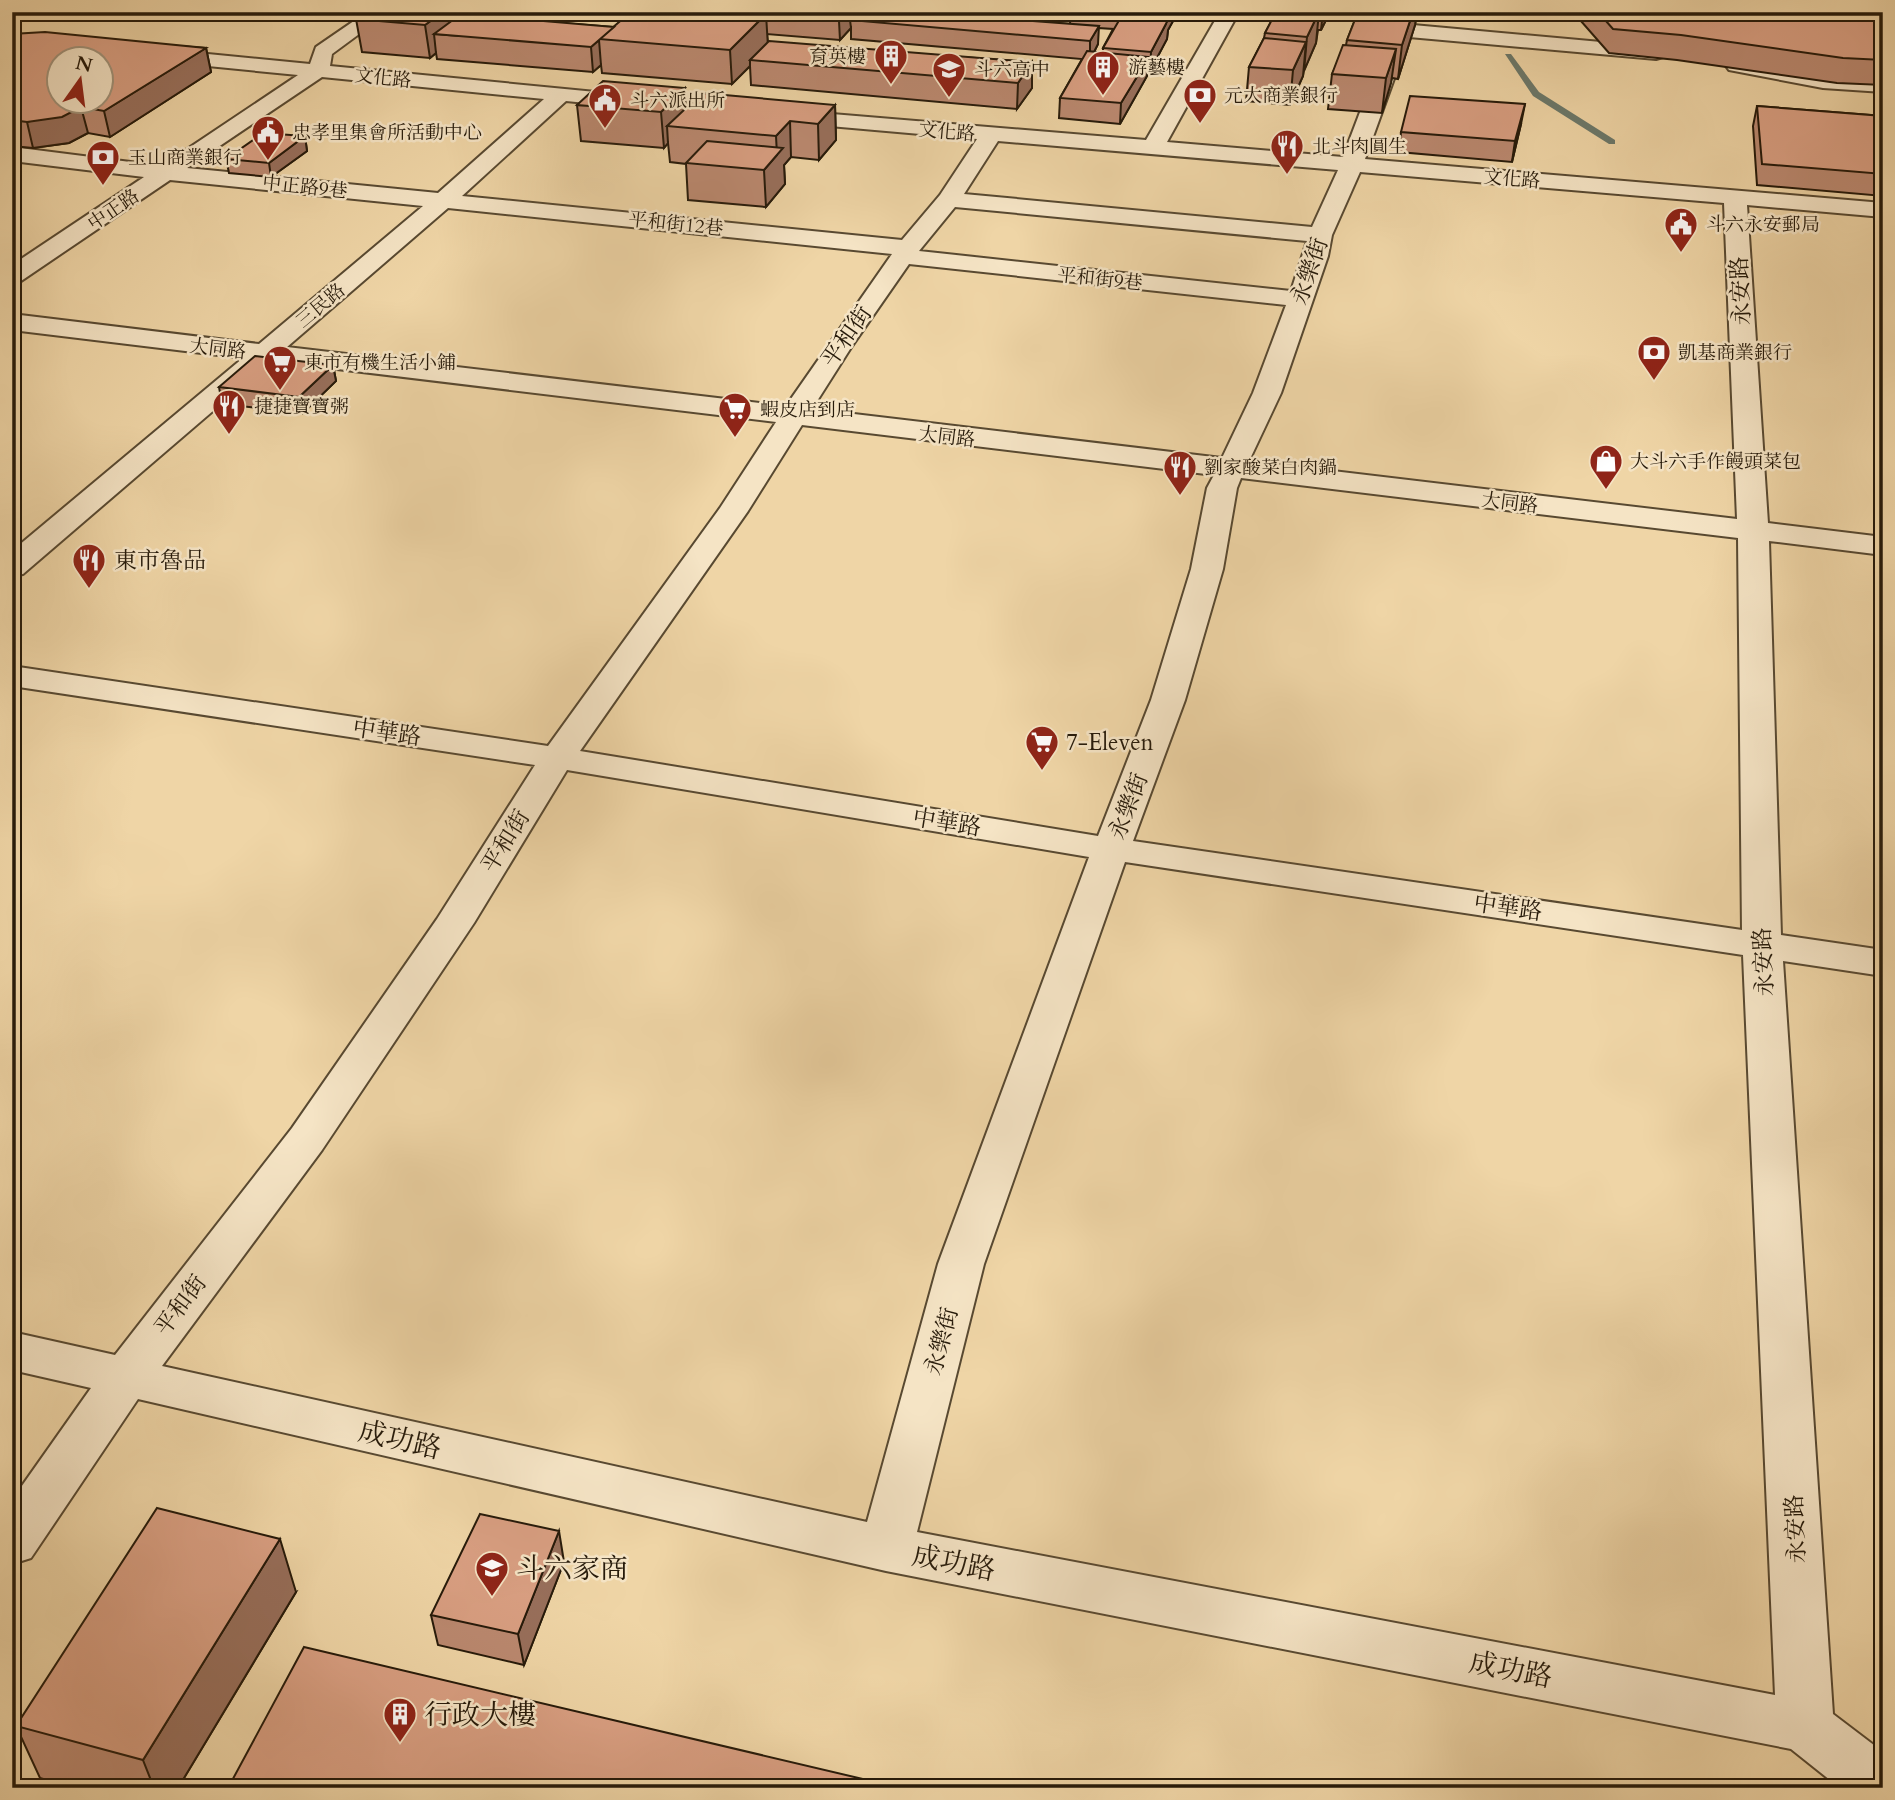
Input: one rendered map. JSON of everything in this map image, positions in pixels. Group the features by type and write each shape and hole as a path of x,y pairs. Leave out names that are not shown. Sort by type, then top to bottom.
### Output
{"street":[{"path":"319,71 323,51 380,12"},
{"path":"1153,148 1230,12"},
{"name":"永樂街","path":"886,1549 961,1265 1111,849 1168,700 1207,569 1223,488 1267,393 1320,235 1352,164 1405,18 1676,55"},
{"name":"文化路","path":"134,52 658,104"},
{"path":"1716,62 1823,82 1883,86"},
{"name":"中正路","path":"12,276 319,71"},
{"name":"三民路","path":"12,567 443,201 561,95"},
{"name":"文化路","path":"769,114 1883,210"},
{"name":"平和街","path":"12,1542 126,1377 307,1139 454,923 557,758 733,511 791,417 905,252 949,199 991,135"},
{"name":"中正路9巷","path":"12,154 443,201"},
{"name":"永安路","path":"1735,198 1753,531 1762,944 1805,1726"},
{"path":"949,199 1320,235"},
{"name":"平和街12巷","path":"443,201 905,252"},
{"name":"平和街9巷","path":"905,252 1299,299"},
{"name":"大同路","path":"12,322 1883,546"},
{"name":"中華路","path":"12,676 557,758 1111,849 1883,962"},
{"name":"成功路","path":"12,1351 886,1549 1805,1726 1883,1787"}],"building":[{"path":"367,12 443,12 425,25 356,19"},
{"path":"631,12 766,14 730,50 599,39"},
{"path":"763,12 847,12 839,21 765,15"},
{"path":"858,12 913,12 1099,26 1090,41 850,20"},
{"path":"1276,12 1319,12 1307,37 1265,33"},
{"path":"1358,12 1413,12 1402,45 1347,40"},
{"path":"1598,12 1864,12 1883,26 1883,60 1843,58 1681,35 1613,29"},
{"path":"461,14 614,27 591,47 434,34"},
{"path":"1121,17 1168,20 1151,52 1103,48"},
{"path":"45,32 206,48 116,104 116,46 46,46 46,116 64,116 27,122 12,120 12,34"},
{"path":"1264,38 1306,42 1293,70 1249,67"},
{"path":"769,41 1032,62 1018,83 750,60"},
{"path":"1343,45 1396,49 1386,78 1332,74"},
{"path":"1087,51 1149,57 1121,103 1060,98"},
{"path":"603,81 685,88 661,112 577,105"},
{"path":"702,93 835,105 818,124 790,121 776,136 667,126"},
{"path":"1410,96 1525,104 1515,141 1401,132"},
{"path":"1757,106 1883,116 1883,174 1762,164"},
{"path":"263,133 305,136 269,163 226,159"},
{"path":"707,141 783,148 764,170 686,163"},
{"path":"255,356 333,365 299,397 219,387"},
{"path":"157,1508 280,1539 143,1760 16,1726"},
{"path":"480,1514 559,1531 518,1634 431,1615"},
{"path":"304,1647 901,1788 228,1788"}],"waterway":[{"path":"1508,56 1536,94 1612,142"}],"place":[{"name":"育英樓","path":"891,86"},
{"name":"游藝樓","path":"1103,97"},
{"name":"斗六高中","path":"949,99"},
{"name":"元大商業銀行","path":"1200,125"},
{"name":"斗六派出所","path":"605,130"},
{"name":"忠孝里集會所活動中心","path":"268,162"},
{"name":"北斗肉圓生","path":"1287,176"},
{"name":"玉山商業銀行","path":"103,187"},
{"name":"斗六永安郵局","path":"1681,254"},
{"name":"凱基商業銀行","path":"1654,382"},
{"name":"東市有機生活小鋪","path":"280,392"},
{"name":"捷捷寶寶粥","path":"229,436"},
{"name":"蝦皮店到店","path":"735,439"},
{"name":"大斗六手作饅頭菜包","path":"1606,491"},
{"name":"劉家酸菜白肉鍋","path":"1180,497"},
{"name":"東市魯品","path":"89,590"},
{"name":"7-Eleven","path":"1042,772"},
{"name":"斗六家商","path":"492,1598"},
{"name":"行政大樓","path":"400,1744"}]}
